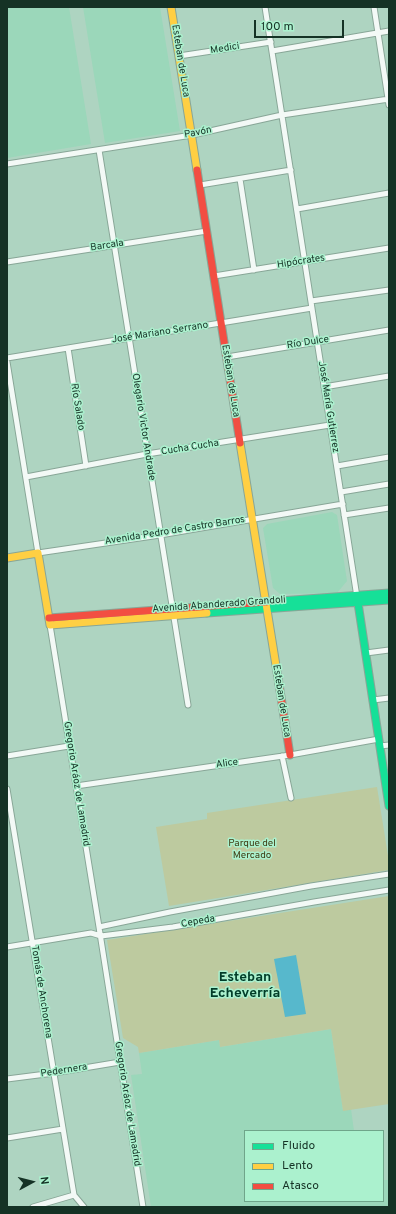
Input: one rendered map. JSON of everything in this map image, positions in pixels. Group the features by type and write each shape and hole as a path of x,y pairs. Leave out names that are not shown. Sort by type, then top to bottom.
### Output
{"street":[{"name":"Esteban de Luca","path":"171,7 290,755"},
{"name":"José María Gutierrez","path":"265,7 379,743 388,791 389,806"},
{"path":"374,7 389,105"},
{"path":"272,51 389,31"},
{"name":"Medici","path":"179,56 271,42"},
{"name":"Pavón","path":"7,164 192,135 282,116 388,99"},
{"name":"Olegario Victor Andrade","path":"99,150 188,704"},
{"path":"200,185 291,170"},
{"path":"240,179 254,270"},
{"path":"297,209 389,193"},
{"name":"Barcala","path":"7,262 207,231"},
{"name":"Hipócrates","path":"214,276 389,248"},
{"path":"311,301 389,290"},
{"name":"José Mariano Serrano","path":"7,358 312,308"},
{"name":"Río Dulce","path":"227,357 389,330"},
{"name":"Río Salado","path":"68,348 86,466"},
{"name":"Gregorio Aráoz de Lamadrid","path":"7,362 101,936 143,1207"},
{"path":"324,387 389,376"},
{"name":"Cucha Cucha","path":"26,477 147,454 330,425"},
{"path":"337,466 389,457"},
{"path":"341,492 389,484"},
{"name":"Avenida Pedro de Castro Barros","path":"7,558 160,535 252,518 343,504"},
{"path":"344,515 389,508"},
{"name":"Avenida Abanderado Grandoli","path":"357,599 389,593"},
{"name":"Avenida Abanderado Grandoli","path":"49,622 357,599 389,600"},
{"path":"366,653 389,650"},
{"path":"373,700 389,698"},
{"name":"Alice","path":"76,786 379,743 389,745"},
{"path":"7,756 69,746"},
{"path":"282,756 291,798"},
{"name":"Tomás de Anchorena","path":"7,789 74,1195"},
{"name":"Cepeda","path":"99,927 178,910 311,886 389,874"},
{"name":"Cepeda","path":"7,947 91,933 101,936 173,927 389,890"},
{"name":"Pedernera","path":"7,1079 120,1062"},
{"path":"7,1138 63,1129"},
{"path":"33,1207 74,1195 84,1207"}],"shaded area":[{"path":"7,7 69,7 91,144 7,158"},
{"path":"83,7 160,7 180,131 105,143"},
{"path":"332,512 337,515 347,581 337,593 280,594 273,588 263,528 267,524"},
{"path":"331,1029 343,1110 351,1109 354,1130 244,1130 244,1202 384,1202 384,1180 389,1180 389,1207 151,1207 131,1075 142,1074 139,1053 219,1040 220,1047"}],"green space":[{"name":"Parque del Mercado","path":"377,787 389,870 169,906 156,827 207,819 207,813"},
{"path":"389,896 389,1104 343,1111 331,1029 220,1047 219,1040 139,1053 138,1047 123,1038 107,940"}],"water":[{"path":"296,955 306,1014 285,1017 274,959"}],"traffic: fast":[{"path":"266,602 389,593"},
{"path":"207,613 389,600"},
{"path":"358,603 389,806"}],"traffic: slow":[{"path":"171,7 197,170"},
{"path":"240,443 279,684"},
{"path":"7,558 38,553 50,625 207,613"}],"traffic: jam":[{"path":"197,170 240,443"},
{"path":"49,618 266,602"},
{"path":"279,684 290,755"}],"district":[{"name":"Esteban Echeverría","path":"245,986"}]}
